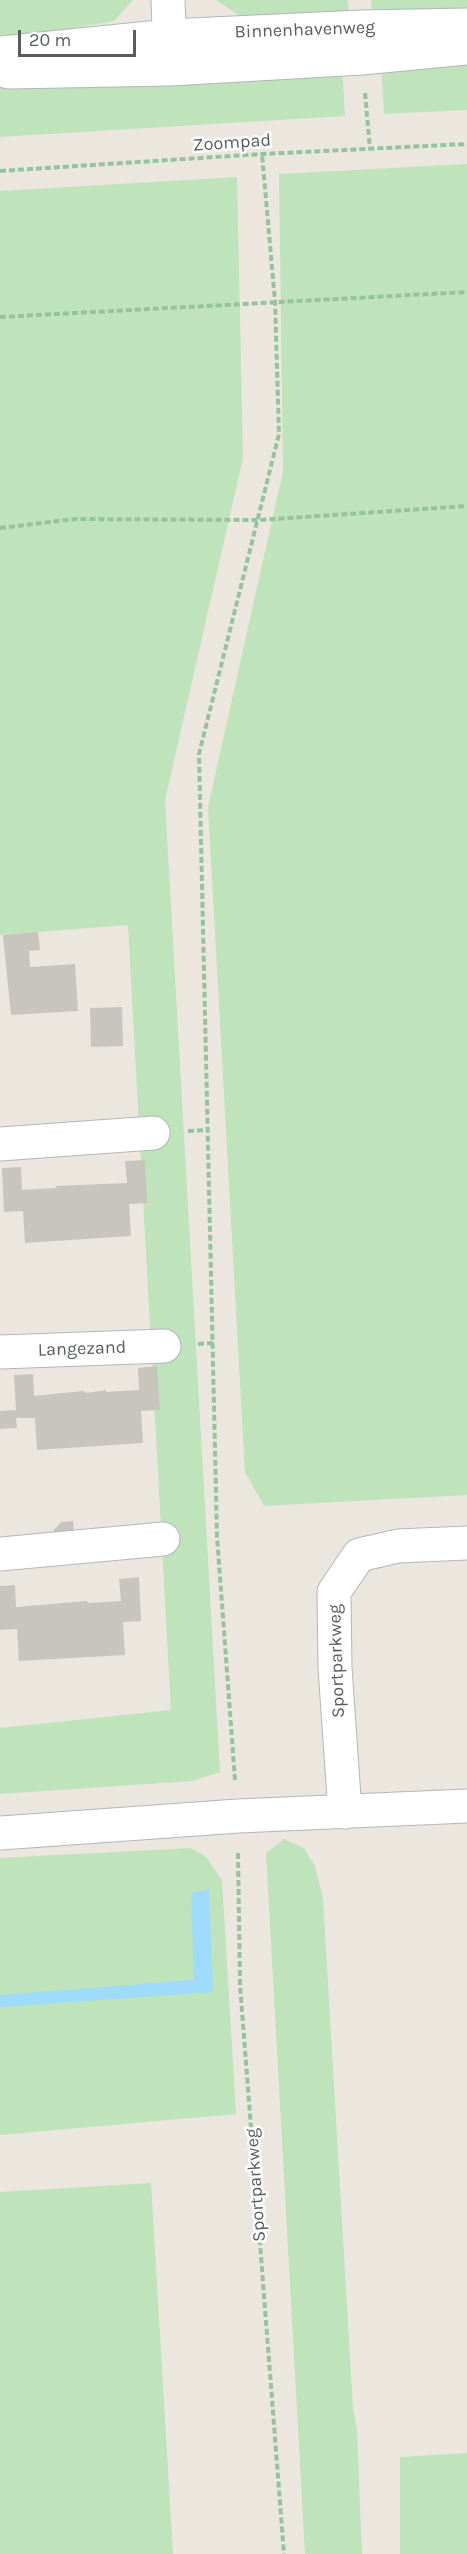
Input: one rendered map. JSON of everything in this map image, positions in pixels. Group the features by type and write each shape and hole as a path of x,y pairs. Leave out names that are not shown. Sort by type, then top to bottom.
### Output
{"street":[{"path":"168,0 170,69"},
{"name":"Binnenhavenweg","path":"0,53 169,36 467,25"},
{"name":"Binnenhavenweg","path":"0,72 170,69 362,58 467,48"},
{"path":"0,1144 153,1133"},
{"name":"Langezand","path":"0,1352 164,1346"},
{"path":"0,1554 163,1539"},
{"name":"Sportparkweg","path":"345,1812 335,1668 334,1592 360,1555 398,1546 467,1543"},
{"path":"0,1833 238,1816 467,1806"}],"path":[{"name":"Zoompad","path":"0,171 262,154 467,144"},
{"name":"Sportparkweg","path":"262,154 275,301 279,434 199,754 217,1536 238,1816 240,1985 284,2554"},
{"path":"0,316 467,292"},
{"path":"0,528 75,519 259,520 467,507"}],"green space":[{"path":"0,0 133,0 114,21 0,41"},
{"path":"216,0 348,0 349,18 243,18"},
{"path":"371,0 467,0 467,11 372,17"},
{"path":"467,58 467,110 384,114 381,63"},
{"path":"342,65 345,116 0,137 0,84"},
{"path":"467,164 467,1495 264,1506 245,1472 208,807 283,471 279,174"},
{"path":"237,177 243,458 165,800 220,1772 192,1781 0,1794 0,1728 171,1710 128,925 0,935 0,191"},
{"path":"284,1839 304,1848 315,1866 323,1899 353,2408 357,2430 362,2554 305,2554 266,1853"},
{"path":"191,1848 206,1857 222,1880 236,2114 0,2135 0,1858"},
{"path":"151,2183 173,2554 0,2554 0,2192"},
{"path":"467,2453 467,2554 400,2554 400,2457"}],"water":[{"path":"209,1889 213,1992 0,2007 0,1995 194,1980 191,1893"}],"building":[{"path":"38,932 40,950 29,951 30,967 75,964 78,1011 11,1015 3,935"},
{"path":"122,1007 123,1046 91,1047 90,1008"},
{"path":"145,1160 147,1203 129,1204 131,1236 25,1243 23,1211 4,1212 2,1168 21,1167 22,1190 127,1183 125,1161"},
{"path":"157,1366 160,1410 141,1411 143,1443 37,1450 35,1418 16,1418 17,1428 0,1429 0,1411 16,1410 14,1375 33,1374 34,1396 83,1391 87,1393 106,1390 106,1392 139,1390 138,1368"},
{"path":"73,1521 75,1542 54,1542 54,1530 61,1522"},
{"path":"139,1577 141,1621 123,1622 125,1655 19,1661 17,1629 0,1630 0,1586 15,1585 16,1607 87,1601 88,1603 121,1601 119,1579"}]}
